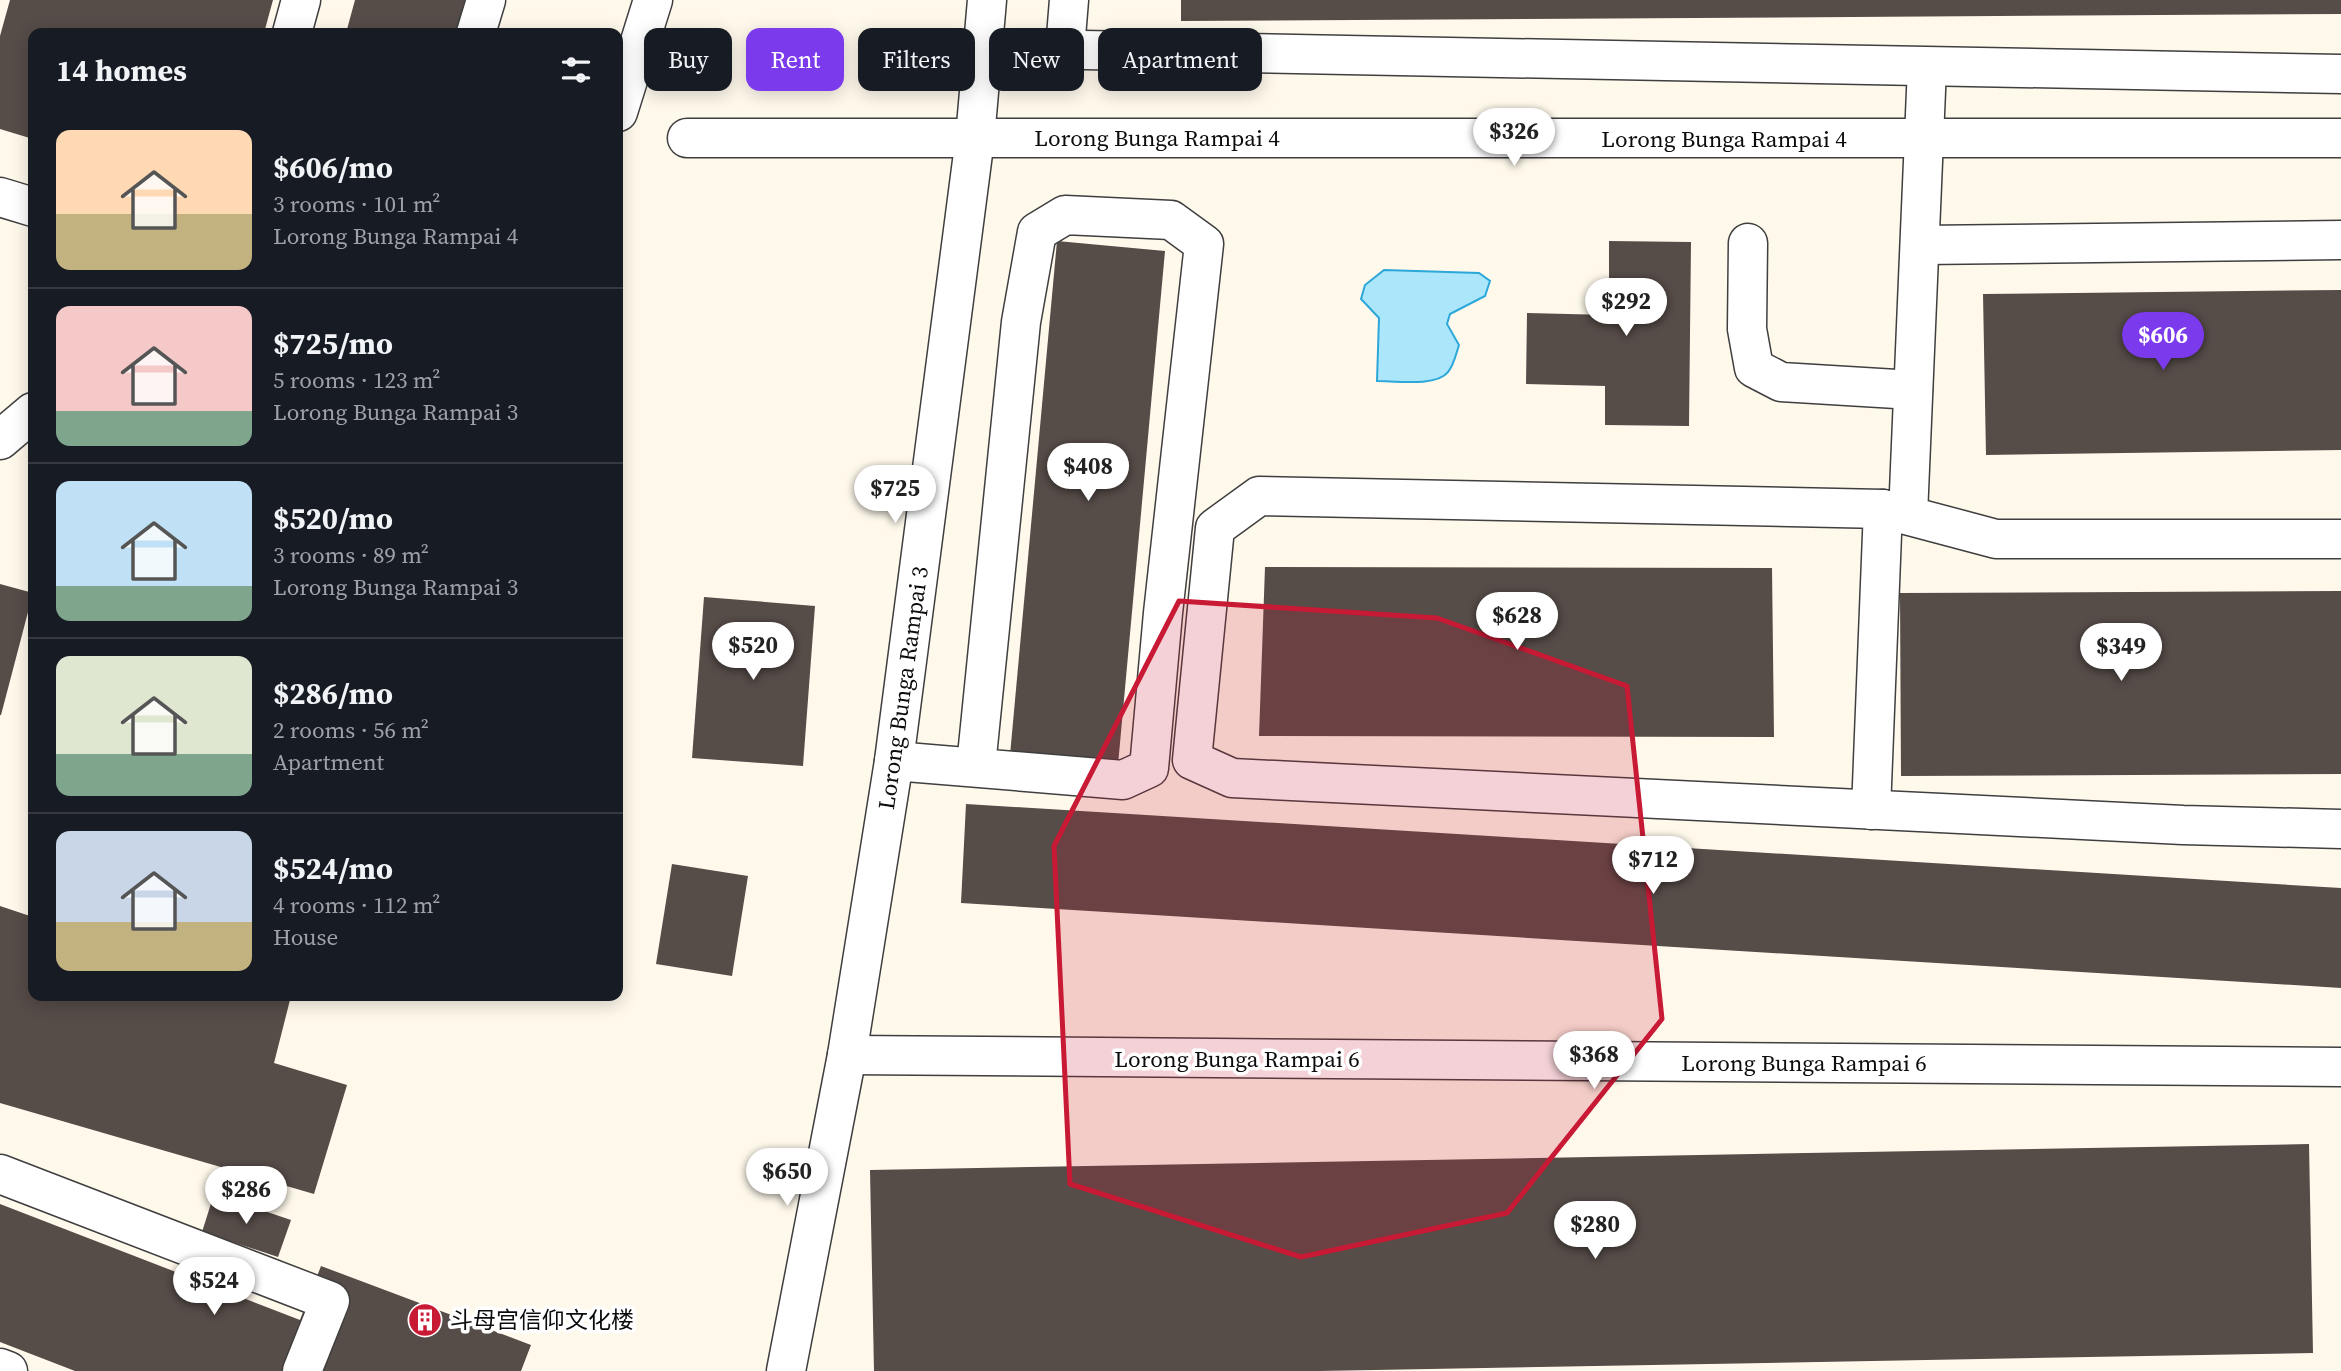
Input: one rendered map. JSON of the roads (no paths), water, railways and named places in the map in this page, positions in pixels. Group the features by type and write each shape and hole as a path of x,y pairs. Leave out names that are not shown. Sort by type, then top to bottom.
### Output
{"street":[{"path":"293,28 301,0"},
{"path":"478,28 486,0"},
{"path":"623,96 653,0"},
{"name":"Lorong Bunga Rampai 3","path":"786,1371 847,1055 894,761 975,138 987,0"},
{"path":"1067,28 1069,0"},
{"path":"983,48 989,48"},
{"path":"1084,49 2341,74"},
{"path":"1871,810 1896,512 1913,390 1927,67"},
{"name":"Lorong Bunga Rampai 4","path":"687,138 2341,138"},
{"path":"0,197 28,205"},
{"path":"894,761 1124,780 1149,768 1163,613 1204,244 1171,220 1065,215 1037,232 1021,322 976,766"},
{"path":"1921,245 2341,240"},
{"path":"1748,243 1747,329 1754,368 1781,382 1913,390"},
{"path":"0,440 28,416"},
{"path":"2341,539 1996,540 1896,512 1259,496 1215,528 1192,760 1232,778 2183,825 2341,829"},
{"name":"Lorong Bunga Rampai 6","path":"847,1055 2341,1067"},
{"path":"0,1174 330,1301 302,1371"},
{"path":"0,1368 8,1371"}],"water":[{"path":"1384,270 1479,273 1490,281 1485,296 1450,314 1447,324 1459,345 1452,366 1442,377 1415,382 1377,381 1379,318 1361,299 1365,285"}],"place":[{"name":"斗母宫信仰文化楼","path":"425,1320"}]}
